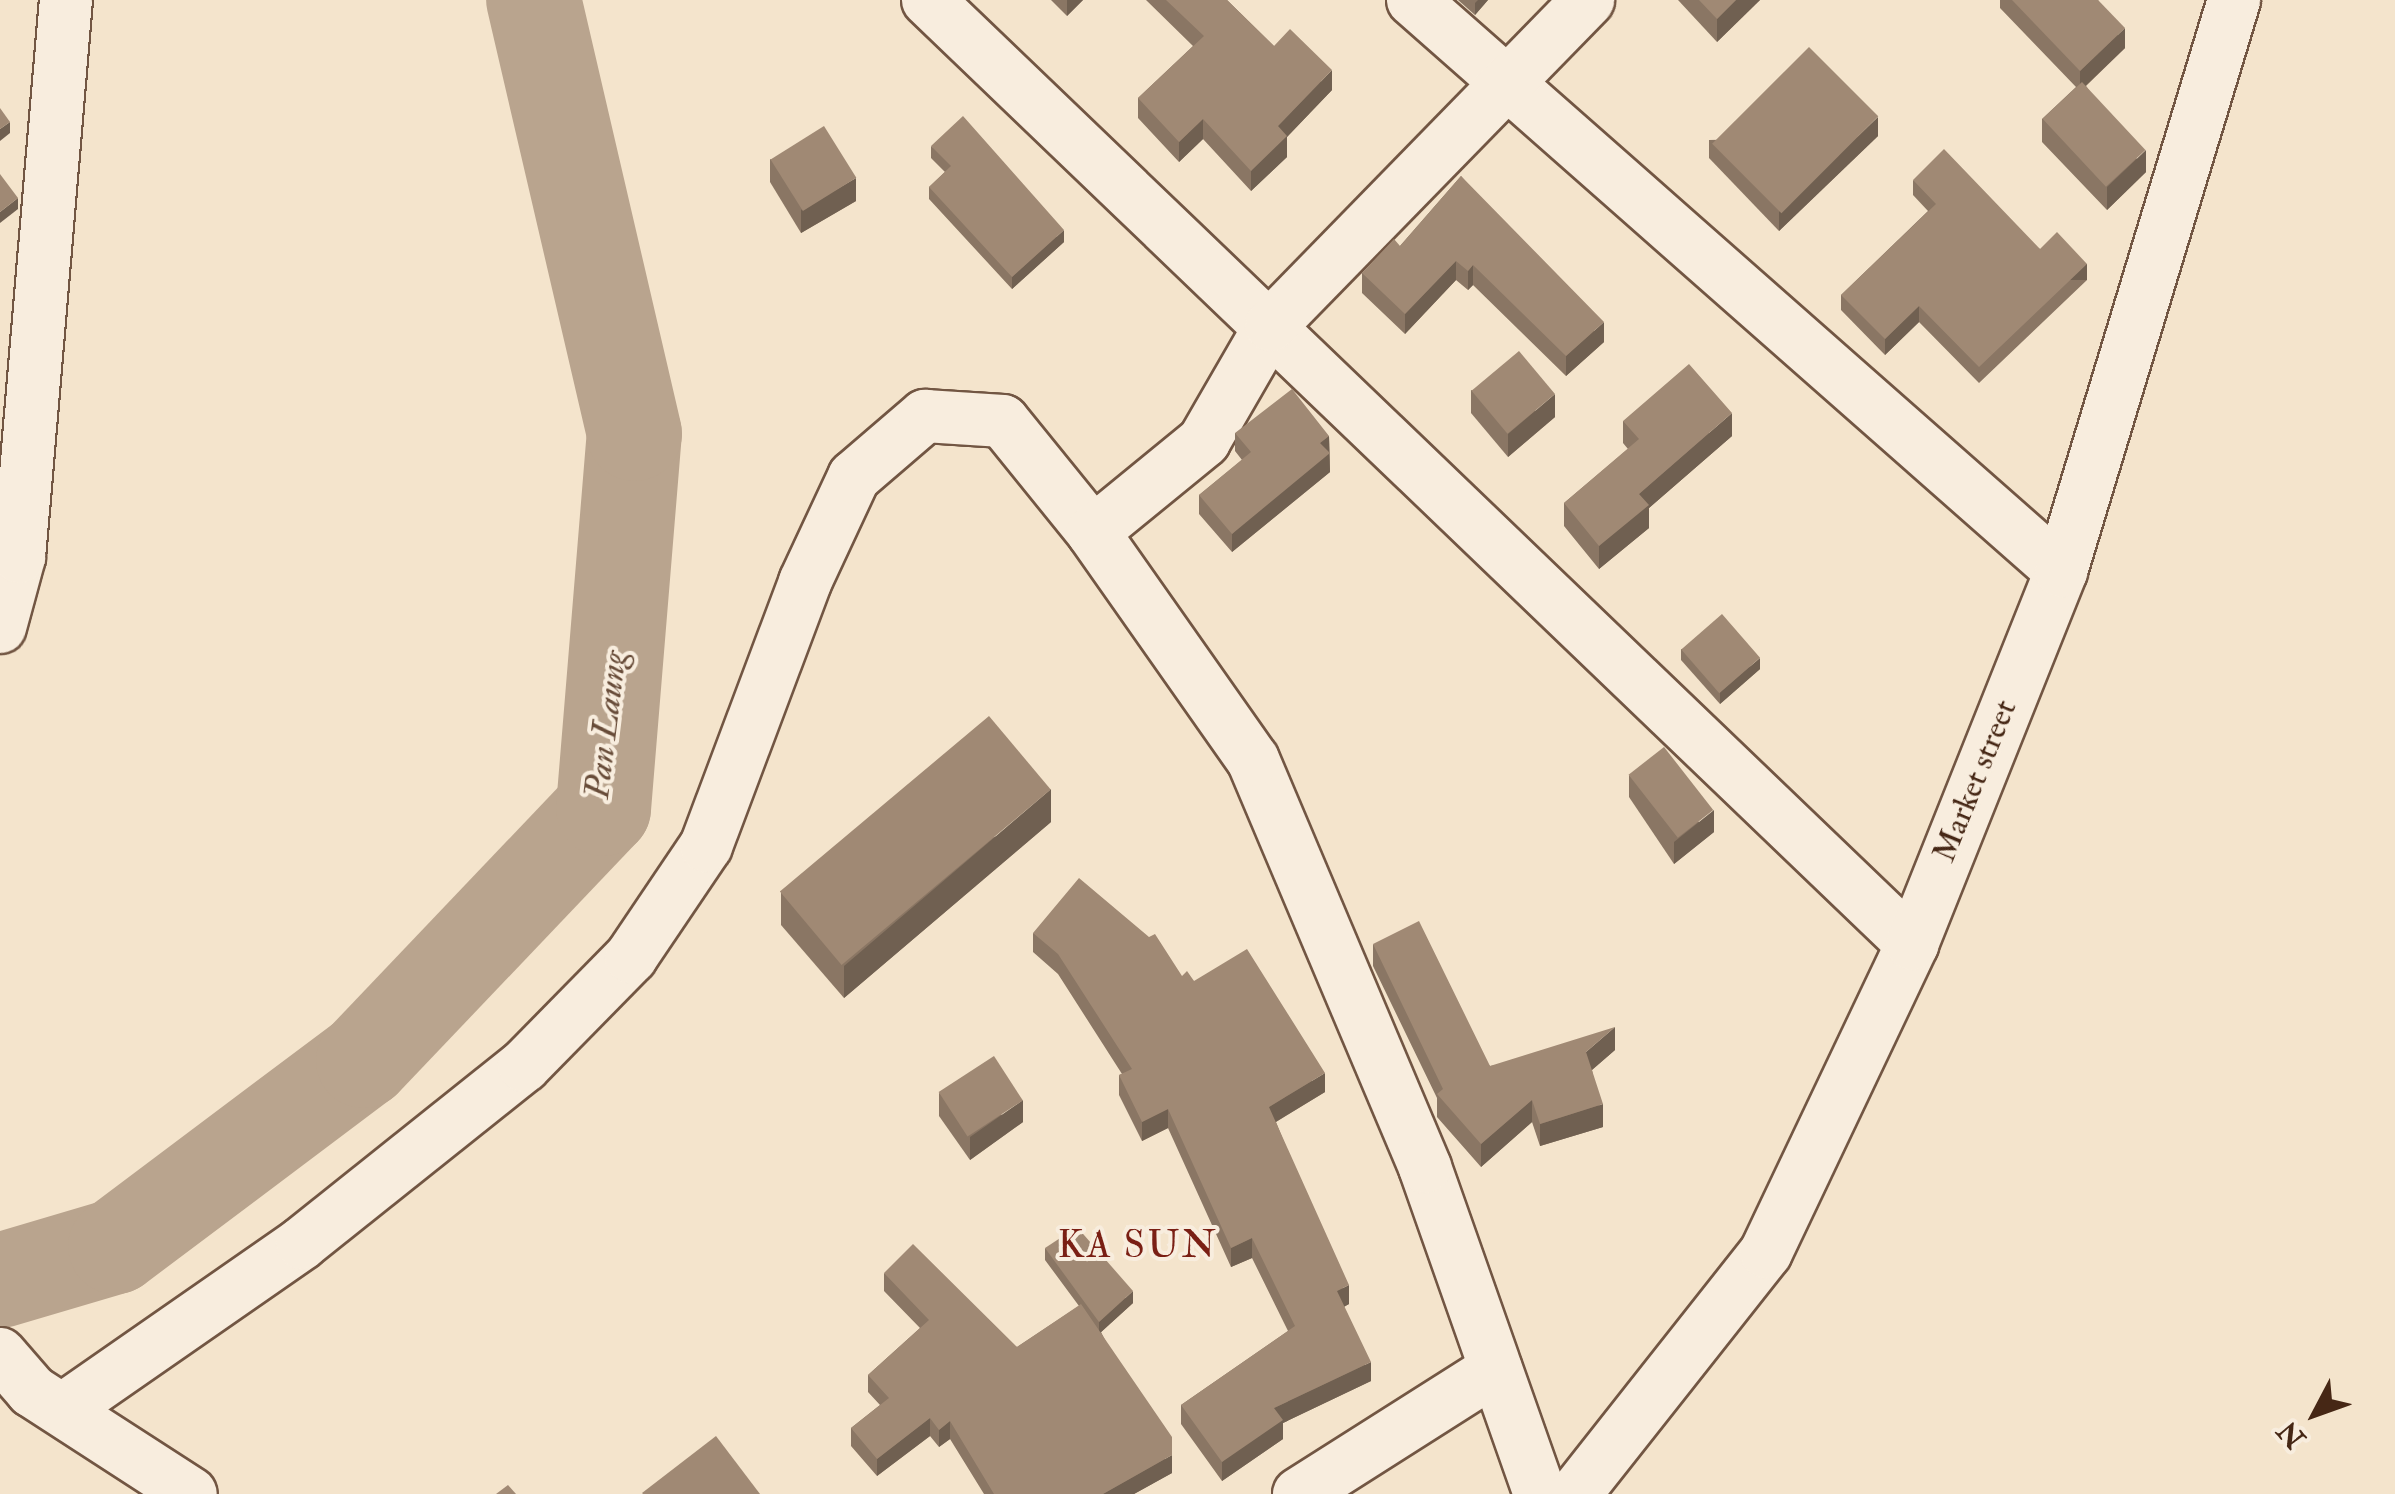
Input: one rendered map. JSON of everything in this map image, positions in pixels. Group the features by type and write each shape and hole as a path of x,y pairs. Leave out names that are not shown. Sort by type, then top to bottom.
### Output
{"street":[{"path":"0,627 19,556 66,0"},
{"path":"928,0 1912,944"},
{"path":"1413,0 2061,571"},
{"path":"1093,532 1204,441 1271,325 1509,87 1588,0"},
{"name":"Market street","path":"1575,1494 1766,1252 1912,944 2061,571 2234,0"},
{"path":"65,1408 302,1243 495,1090 632,956 706,846 805,582 854,476 925,416 1003,422 1093,532 1253,760 1425,1167 1540,1494"},
{"path":"0,1354 32,1391 65,1408 191,1494"},
{"path":"1299,1494 1496,1369"}],"building":[{"path":"1166,0 1227,0 1274,46 1290,29 1332,70 1278,126 1287,136 1251,171 1203,119 1179,142 1138,98 1204,36"},
{"path":"1699,0 1736,0 1717,19"},
{"path":"2012,0 2098,0 2125,28 2080,71"},
{"path":"1809,47 1878,116 1781,213 1712,144"},
{"path":"2082,82 2145,150 2106,187 2043,119"},
{"path":"0,108 10,122 0,129"},
{"path":"963,116 1064,230 1012,277 929,187 951,166 931,146"},
{"path":"824,126 856,178 803,211 771,159"},
{"path":"1944,149 2040,249 2057,232 2087,264 1979,367 1919,306 1885,339 1841,295 1936,204 1913,180"},
{"path":"0,174 18,198 0,212"},
{"path":"1461,176 1604,322 1566,356 1473,265 1468,271 1456,261 1405,314 1362,273 1394,239 1400,246"},
{"path":"1519,351 1555,394 1508,434 1472,391"},
{"path":"1689,364 1732,413 1639,494 1649,505 1599,546 1564,503 1639,439 1623,421"},
{"path":"1292,389 1329,436 1320,443 1330,453 1232,534 1199,495 1251,452 1235,433"},
{"path":"1722,614 1760,658 1719,693 1681,649"},
{"path":"989,716 1051,790 842,965 780,891"},
{"path":"1664,747 1713,810 1678,838 1629,775"},
{"path":"1079,878 1149,937 1155,934 1182,976 1187,971 1194,981 1247,949 1325,1073 1269,1107 1349,1285 1337,1291 1371,1362 1274,1408 1283,1420 1222,1462 1181,1405 1295,1326 1252,1238 1231,1248 1168,1109 1142,1122 1119,1075 1132,1069 1058,954 1033,933"},
{"path":"1419,921 1490,1066 1615,1027 1586,1052 1603,1104 1540,1124 1532,1100 1481,1144 1437,1094 1443,1089 1373,944"},
{"path":"994,1056 1023,1100 968,1136 939,1092"},
{"path":"1077,1227 1133,1291 1099,1322 1045,1248"},
{"path":"913,1244 1017,1347 1081,1304 1172,1437 1172,1455 1103,1494 994,1494 950,1421 939,1430 930,1418 877,1459 851,1428 889,1398 868,1375 929,1320 884,1273"},
{"path":"716,1436 760,1494 642,1493"},
{"path":"508,1485 516,1494 496,1494"}],"waterway":[{"name":"Pan Laung","path":"0,1280 115,1246 363,1060 603,808 634,433 533,0"}],"district":[{"name":"KA SUN","path":"1138,1246"}]}
